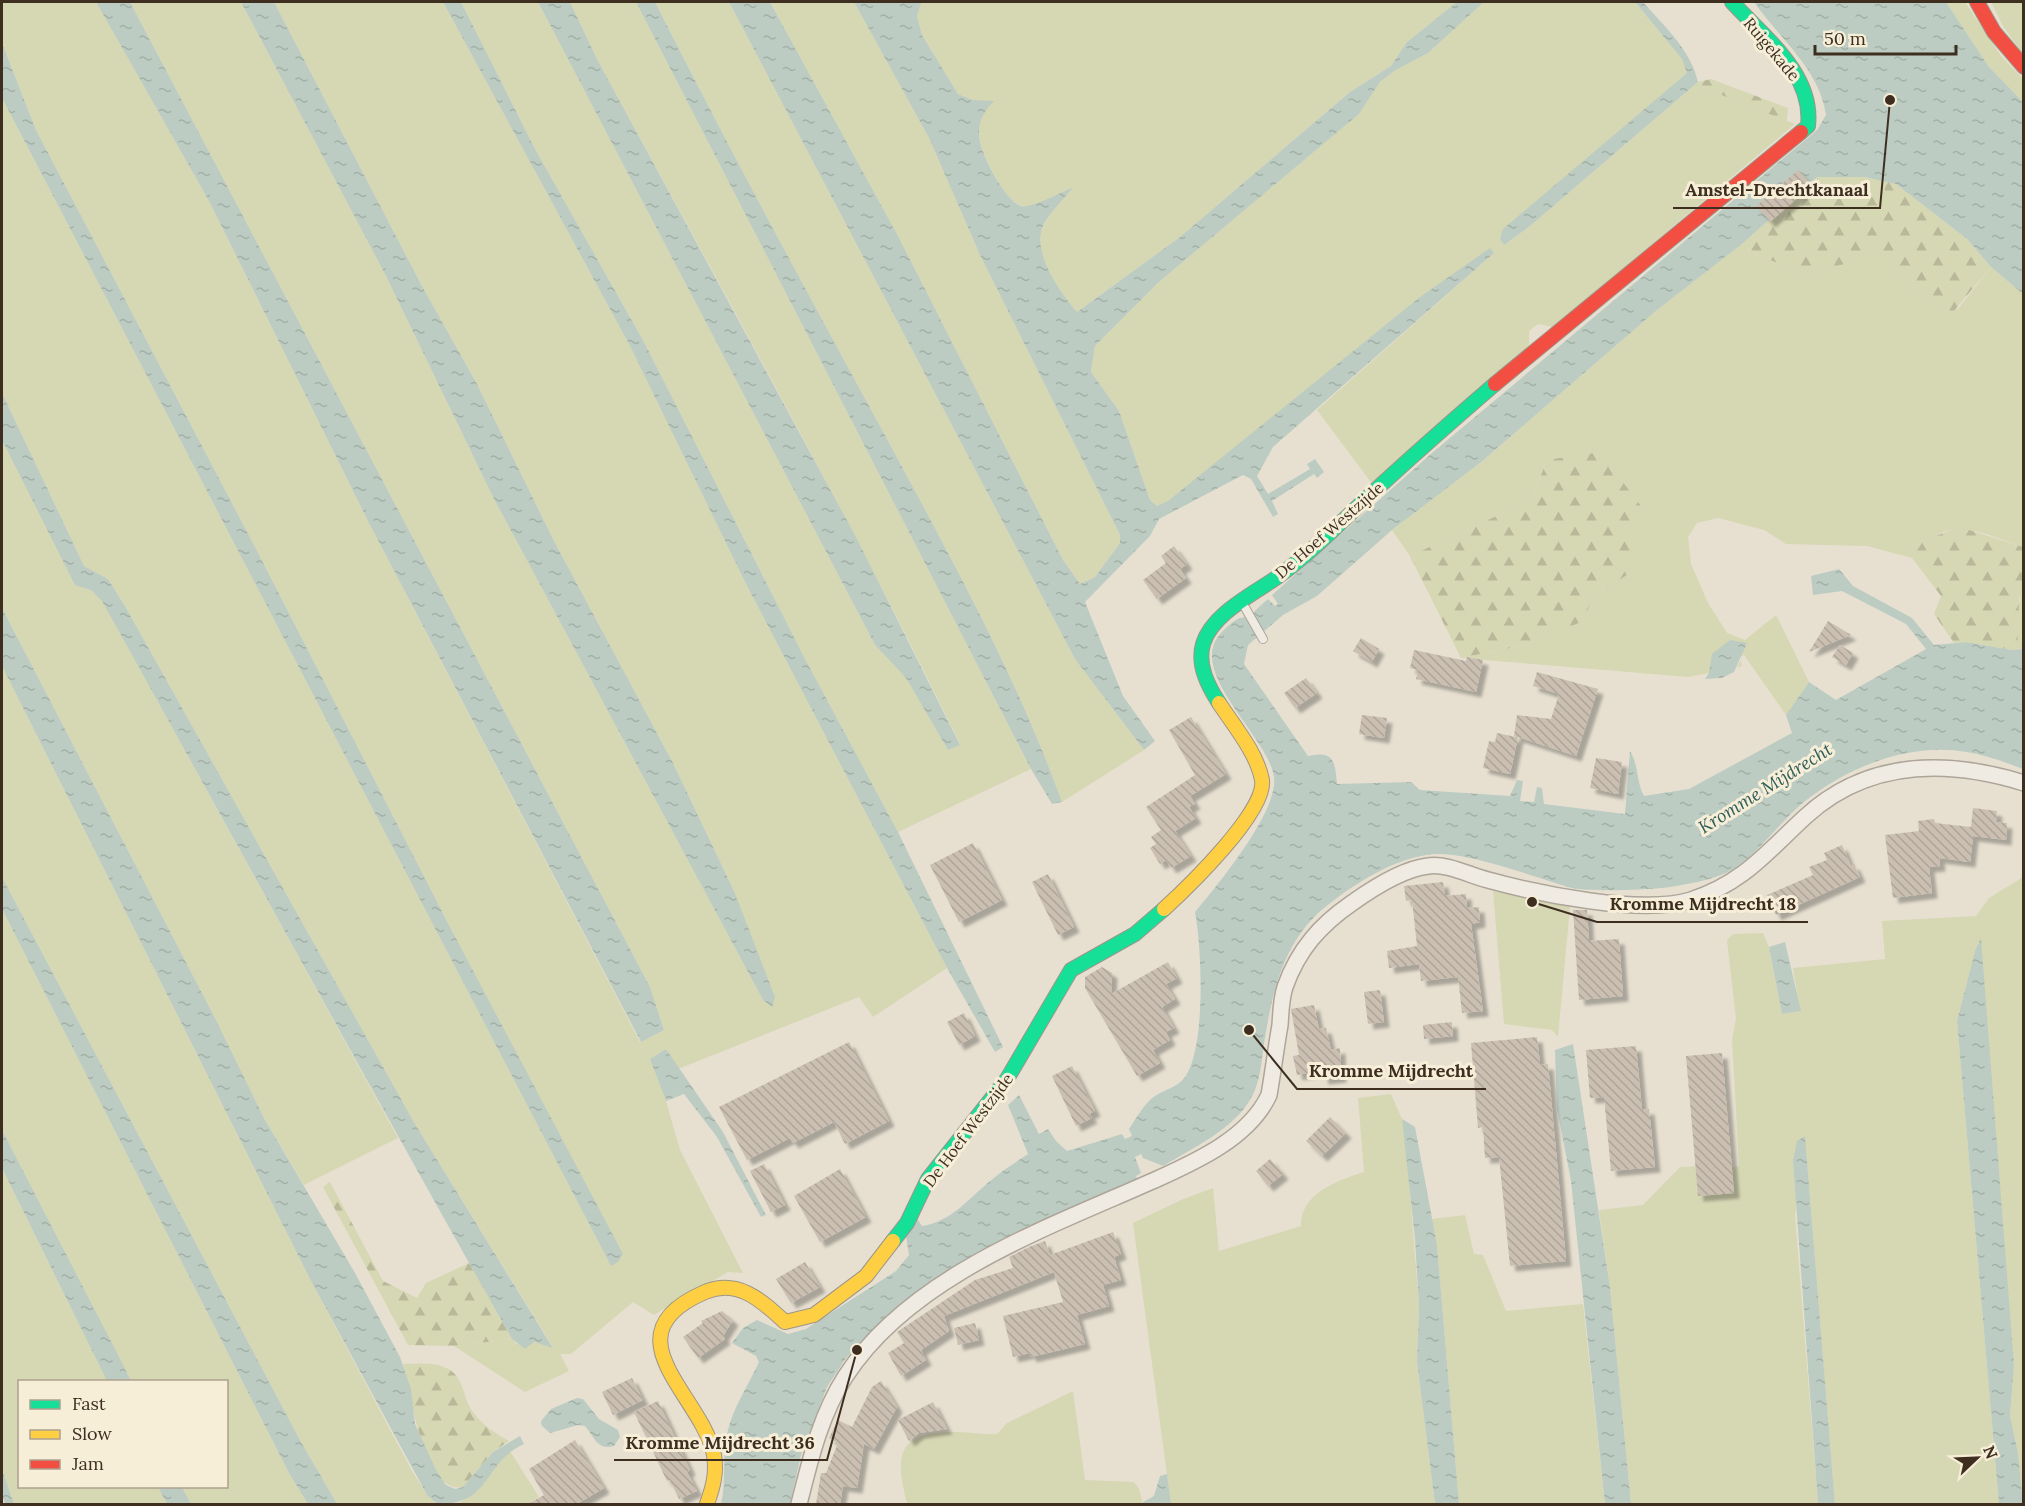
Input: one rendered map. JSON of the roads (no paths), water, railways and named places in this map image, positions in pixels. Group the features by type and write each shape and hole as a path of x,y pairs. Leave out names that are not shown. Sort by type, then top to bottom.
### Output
{"street":[{"name":"Ruigekade","path":"1732,2 1791,68 1809,99"},
{"path":"1977,2 1994,32 2024,67"},
{"name":"De Hoef Westzijde","path":"707,1504 715,1479 715,1455 702,1424 670,1378 661,1352 659,1334 665,1321 671,1314 711,1288 732,1285 755,1295 785,1322 814,1315 866,1276 907,1223 928,1179 1008,1079 1071,970 1135,934 1196,881 1248,817 1261,794 1262,780 1252,755 1207,684 1202,663 1203,644 1212,627 1245,609 1425,444 1545,341 1808,126 1809,99"},
{"path":"799,1504 816,1437 845,1377 895,1317 941,1284 1033,1234 1190,1164 1247,1125 1262,1110 1272,1078 1284,990 1292,970 1320,927 1362,896 1411,870 1430,865 1533,892 1588,900 1654,904 1683,902 1736,881 1807,815 1857,782 1891,771 1915,767 1980,771 2024,783"}],"lane":[{"path":"1245,609 1263,639"}],"water":[{"path":"96,2 130,2 650,987 664,1030 641,1042 370,525 209,201"},
{"path":"241,2 274,2 422,286 477,384 554,541 673,763 734,891 775,997 772,1007 763,1000 494,499 385,274"},
{"path":"443,2 461,2 535,149 644,342 803,655 898,832 1003,1047 995,1052 947,968 745,582 630,346"},
{"path":"538,2 570,2 597,59 857,539 960,745 948,750 906,678 875,645"},
{"path":"636,2 655,2 740,167 935,528 981,618 1024,708 1062,802 1052,804 1031,769"},
{"path":"729,2 770,2 898,236 1063,560 1080,584 1095,577 1120,543 1120,535 980,255 929,138 854,2 921,3 917,16 922,35 958,94 973,100 994,101 981,119 980,141 994,174 1015,202 1022,206 1033,205 1073,187 1044,224 1041,246 1055,282 1077,312 1180,237 1350,92 1391,66 1407,42 1457,2 1484,2 1428,53 1394,71 1380,82 1359,114 1159,282 1095,346 1091,372 1119,411 1150,500 1157,506 1168,501 1420,297 1490,248 1494,253 1273,447 1257,476 1268,494 1310,469 1307,464 1315,459 1324,472 1317,478 1314,474 1272,501 1278,514 1273,517 1251,479 1243,475 1159,519 1150,536 1085,602 1123,696 1155,741 1144,750 1075,659"},
{"path":"1635,2 1643,2 1676,39 1689,59 1698,82 1530,226 1504,245 1500,239 1503,229 1687,73 1682,59"},
{"path":"1754,2 1946,2 1989,67 2023,102 2023,294 1991,267 1967,239 1896,184 1865,177 1817,177 1742,244 1657,310 1480,463 1392,530 1317,596 1283,615 1248,645 1244,664 1308,756 1323,755 1332,759 1337,784 1411,782 1420,790 1510,796 1517,780 1523,781 1520,801 1534,802 1537,787 1542,788 1544,804 1625,814 1630,751 1644,796 1689,789 1792,733 1786,715 1809,682 1836,700 1926,649 1906,624 1842,591 1813,595 1811,576 1839,569 1853,586 1912,618 1934,645 1966,642 2012,650 2023,649 2023,769 1981,755 1945,750 1901,754 1880,760 1859,768 1821,789 1795,810 1749,857 1728,872 1670,887 1621,890 1572,888 1503,866 1449,854 1420,856 1376,873 1324,908 1298,936 1282,970 1271,1006 1257,1084 1251,1099 1238,1116 1207,1140 1163,1166 1143,1158 1141,1154 1135,1157 1141,1173 1136,1176 1138,1181 1133,1186 1014,1234 917,1292 846,1358 827,1387 801,1455 790,1504 721,1504 726,1439 730,1422 759,1362 756,1356 732,1343 743,1328 757,1320 788,1334 806,1329 896,1271 909,1255 906,1236 916,1217 922,1226 951,1215 998,1174 1028,1154 1008,1105 1019,1095 1039,1134 1048,1129 1067,1151 1122,1134 1125,1139 1132,1136 1129,1129 1147,1103 1178,1084 1185,1077 1192,1063 1199,1022 1200,972 1195,912 1231,867 1257,828 1273,791 1274,777 1269,761 1220,684 1213,665 1213,648 1222,632 1235,620 1250,615 1268,599 1275,606 1278,604 1272,595 1432,453 1817,130 1826,115 1816,83 1797,55"},
{"path":"2,43 36,130 255,547 452,931 623,1254 618,1262 611,1266 2,98"},
{"path":"2,393 84,566 108,579 125,606 415,1124 553,1348 534,1342 525,1349 512,1339 102,601 91,590 75,585 2,440"},
{"path":"2,608 216,1020 264,1118 355,1273 400,1357 411,1389 415,1424 436,1470 446,1485 455,1489 463,1487 493,1452 520,1436 524,1444 510,1452 478,1490 468,1498 437,1504 427,1495 310,1279 2,666"},
{"path":"1730,640 1747,643 1734,672 1722,678 1705,679 1709,673 1712,654"},
{"path":"2,877 301,1442 337,1504 308,1504 290,1475 2,909"},
{"path":"1981,938 2014,1365 2010,1416 2018,1453 2023,1504 1999,1504 1957,1021 1975,951"},
{"path":"1785,942 1801,1011 1782,1014 1769,947"},
{"path":"1573,1044 1610,1287 1631,1504 1605,1504 1571,1181 1557,1109 1555,1050"},
{"path":"666,1049 723,1132 766,1215 761,1217 717,1137 684,1094 666,1101 650,1059"},
{"path":"1402,1119 1415,1127 1437,1245 1459,1504 1435,1504 1417,1362 1419,1307 1415,1239"},
{"path":"2,1130 130,1380 107,1380 2,1168"},
{"path":"1805,1136 1835,1504 1818,1504 1793,1161 1797,1141"},
{"path":"577,1398 583,1399 599,1419 618,1430 620,1437 614,1446 600,1445 585,1426 578,1425 550,1433 542,1426 541,1421 551,1409"},
{"path":"2,1469 14,1504 5,1504 2,1495"},
{"path":"1167,1474 1171,1504 1143,1504 1154,1496 1160,1476"},
{"path":"159,1488 183,1488 191,1504 167,1504"}],"place":[{"name":"Amstel-Drechtkanaal","path":"1890,100"},
{"name":"Kromme Mijdrecht 18","path":"1532,902"},
{"name":"Kromme Mijdrecht","path":"1249,1030"},
{"name":"Kromme Mijdrecht 36","path":"857,1350"}]}
